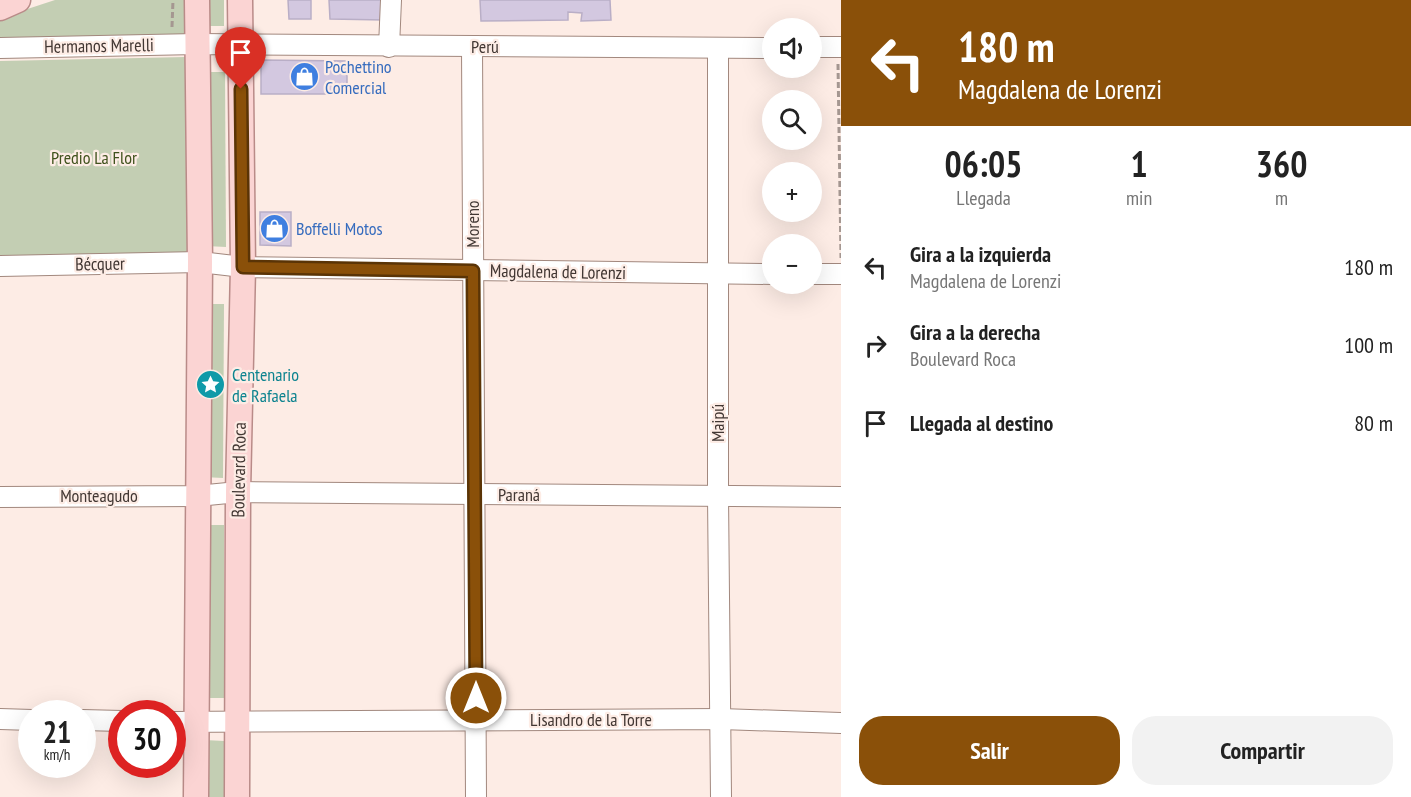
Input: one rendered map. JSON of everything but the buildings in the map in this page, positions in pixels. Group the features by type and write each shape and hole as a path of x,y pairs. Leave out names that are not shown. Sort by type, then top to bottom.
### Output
{"main road":[{"path":"0,8 18,0"},
{"path":"185,700 197,496 200,262 197,0"},
{"name":"Boulevard Roca","path":"237,797 238,492 243,267 240,0"},
{"path":"186,734 196,797"}],"street":[{"path":"390,46 391,0"},
{"name":"Perú","path":"197,44 472,48 762,48"},
{"name":"Hermanos Marelli","path":"0,48 197,44"},
{"path":"822,47 841,47"},
{"name":"Moreno","path":"472,48 476,797"},
{"name":"Maipú","path":"718,48 721,797"},
{"name":"Bécquer","path":"0,266 200,262"},
{"name":"Magdalena de Lorenzi","path":"200,262 243,267 762,274"},
{"path":"822,274 841,274"},
{"name":"Paraná","path":"197,496 238,492 841,497"},
{"name":"Monteagudo","path":"0,497 197,496"},
{"path":"0,719 18,720"},
{"name":"Lisandro de la Torre","path":"186,722 721,720 841,723"}],"path":[{"path":"172,0 172,35"},
{"path":"841,63 838,63 841,260"}],"green space":[{"path":"55,0 186,0 186,35 0,43 0,18"},
{"path":"203,0 224,0 224,26 203,26"},
{"name":"Predio La Flor","path":"186,57 190,254 0,257 0,61"},
{"path":"204,72 225,72 226,247 206,246"},
{"path":"204,304 224,304 223,478 203,477"},
{"path":"204,525 224,525 224,698 203,698"},
{"path":"204,740 224,741 224,797 204,797"}],"place":[{"name":"Pochettino Comercial","path":"304,77"},
{"name":"Boffelli Motos","path":"275,229"},
{"name":"Centenario de Rafaela","path":"211,385"}],"route":[{"path":"241,89 243,267 473,271 476,698"}]}
